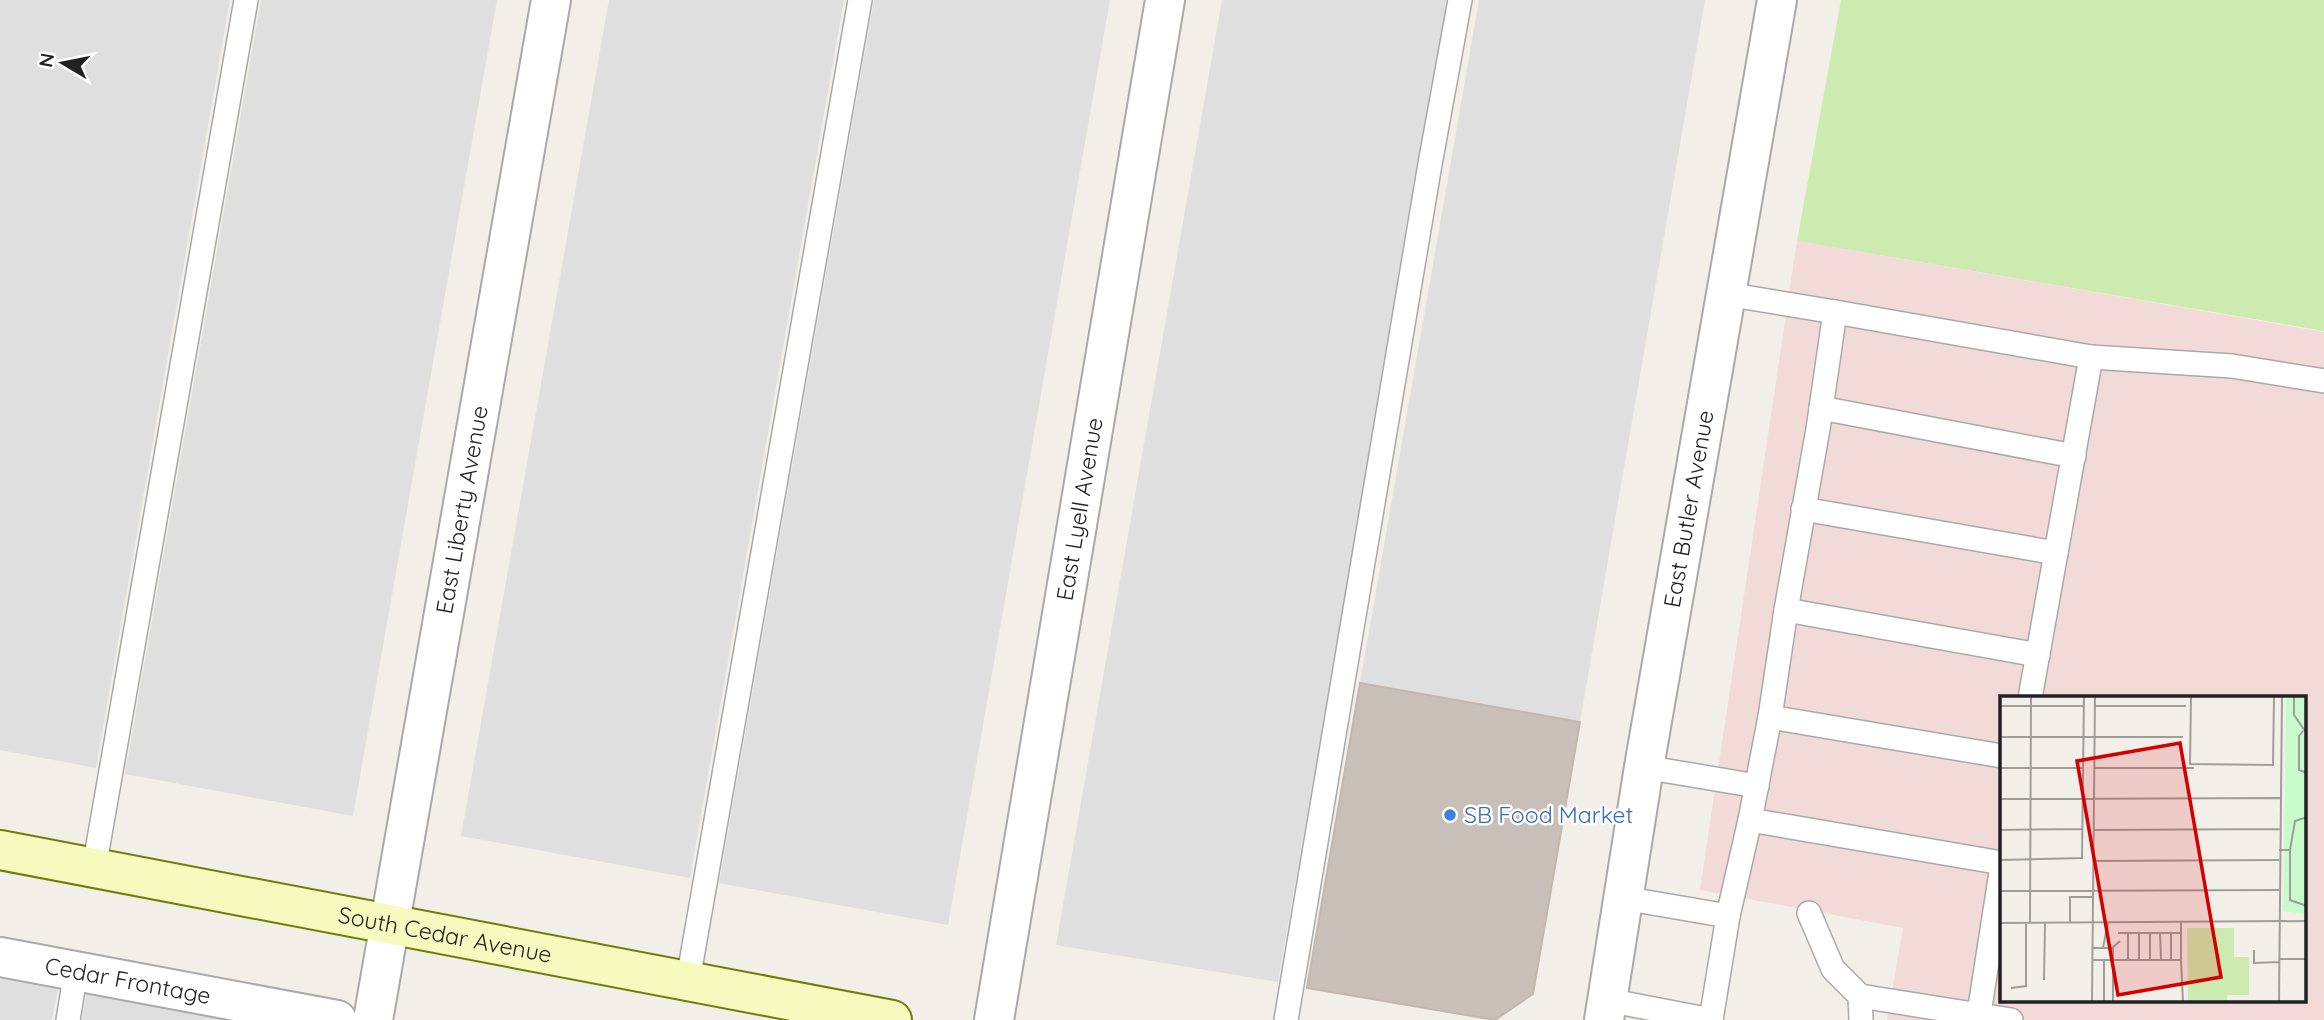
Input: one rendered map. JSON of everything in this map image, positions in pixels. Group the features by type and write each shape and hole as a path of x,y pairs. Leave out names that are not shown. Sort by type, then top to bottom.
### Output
{"main road":[{"name":"South Cedar Avenue","path":"0,850 892,1020"}],"street":[{"name":"East Liberty Avenue","path":"373,1020 551,0"},
{"name":"East Lyell Avenue","path":"994,1020 1165,0"},
{"name":"East Butler Avenue","path":"1606,1010 1644,767 1777,0"},
{"name":"Cedar Frontage","path":"0,957 337,1020"}],"lane":[{"path":"94,867 246,0"},
{"path":"688,981 860,0"},
{"path":"1286,1020 1425,191 1460,0"},
{"path":"1726,295 2091,357 2232,366 2324,381"},
{"path":"1606,1010 1711,1020 1728,916 1770,716 1835,312"},
{"path":"2030,696 2091,357"},
{"path":"1821,408 2074,456"},
{"path":"1803,509 2056,553"},
{"path":"1786,610 2038,655"},
{"path":"1770,716 2000,757"},
{"path":"1644,767 1757,786"},
{"path":"1750,820 2000,865"},
{"path":"1978,1017 2000,878"},
{"path":"1623,898 1728,916"},
{"path":"1809,913 1816,924 1833,969 1860,996 1978,1017 2011,1020"},
{"path":"68,1020 76,971"},
{"path":"1860,996 1861,1020"}],"shaded area":[{"path":"0,0 230,0 96,768 0,750"},
{"path":"261,0 497,0 353,816 125,774"},
{"path":"609,0 844,0 690,878 461,836"},
{"path":"874,0 1110,0 948,925 719,883"},
{"path":"1222,0 1449,0 1278,982 1056,945"},
{"path":"1479,0 1705,0 1580,722 1360,683"},
{"path":"1797,241 2324,332 2324,1020 1887,1020 1903,928 1700,890"},
{"path":"0,973 59,984 52,1020 0,1020"},
{"path":"87,990 249,1020 82,1020"}],"green space":[{"path":"1841,0 2324,0 2324,331 1797,241"}],"building":[{"name":"SB Food Market","path":"1360,683 1580,722 1533,994 1495,1020 1307,988"}],"place":[{"name":"SB Food Market","path":"1450,815"}]}
